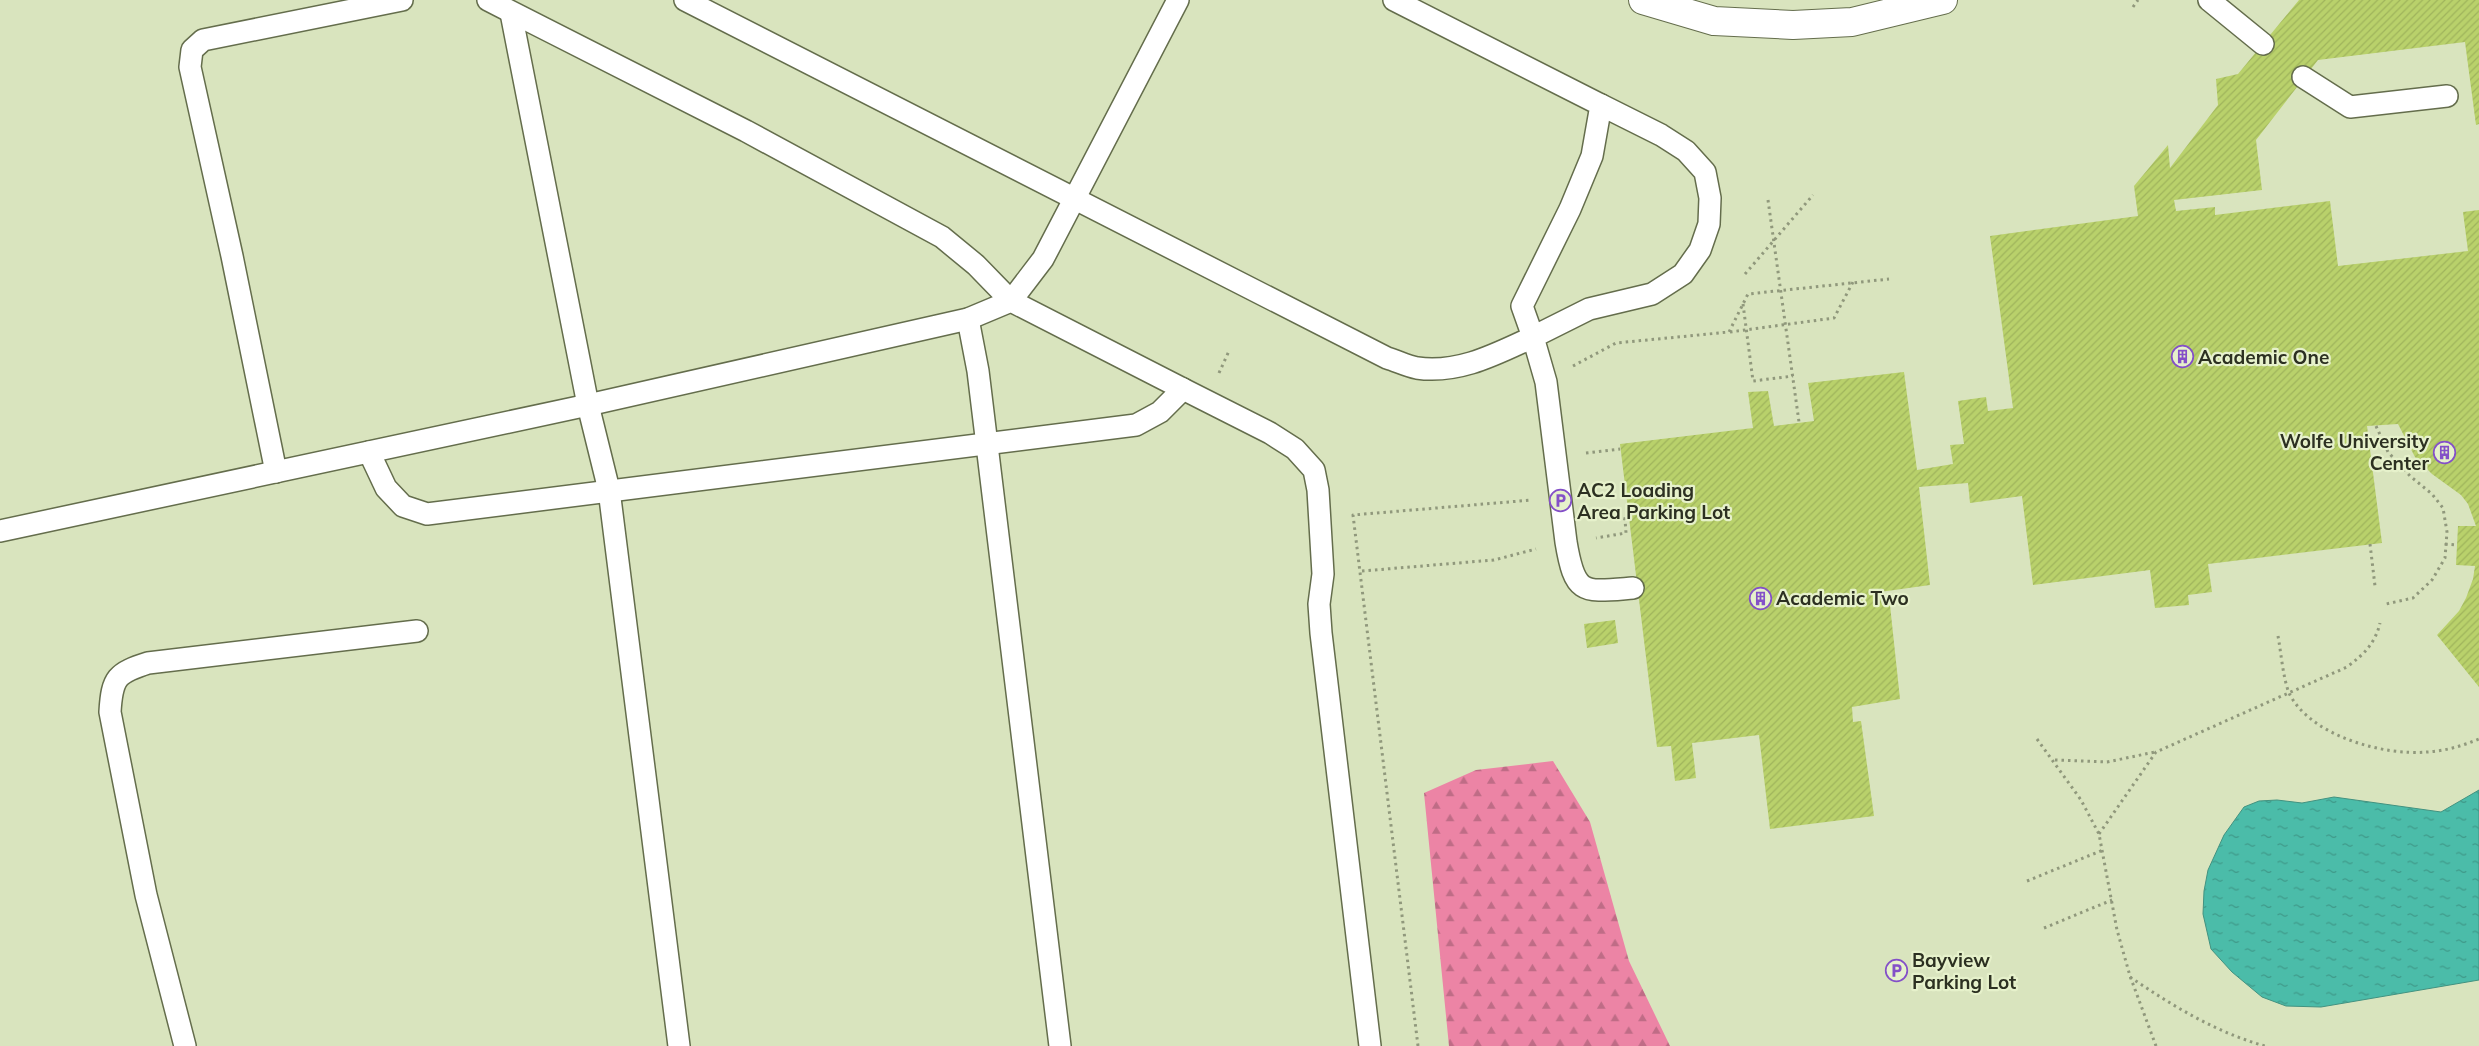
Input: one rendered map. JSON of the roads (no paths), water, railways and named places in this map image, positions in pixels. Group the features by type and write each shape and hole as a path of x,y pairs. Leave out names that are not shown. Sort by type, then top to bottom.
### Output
{"street":[{"path":"1643,0 1714,21 1793,25 1852,22 1943,0"}],"lane":[{"path":"276,472 226,227 190,67 192,50 203,40 402,0"},
{"path":"488,0 510,13 746,131 942,238 976,265 1012,301 1270,433 1295,449 1314,470 1318,490 1323,574 1319,604 1321,633 1370,1046"},
{"path":"685,0 1074,200 1388,358 1416,368 1444,369 1466,365 1533,337 1589,309 1652,294 1683,274 1700,250 1709,224 1710,198 1704,172 1692,158 1661,135 1394,0"},
{"path":"0,530 588,405 968,319 1012,301 1043,259 1178,0"},
{"path":"2209,0 2263,44"},
{"path":"510,13 588,405 610,490 679,1046"},
{"path":"2304,77 2350,107 2447,96"},
{"path":"1602,106 1592,156 1570,209 1522,306 1545,377 1566,542 1570,565 1576,581 1593,591 1634,588"},
{"path":"968,319 978,371 1060,1046"},
{"path":"369,452 386,488 403,506 428,514 1136,425 1160,412 1183,389"},
{"path":"185,1046 146,894 110,712 115,682 125,670 148,663 417,631"}],"water":[{"path":"2479,790 2479,980 2321,1007 2286,1006 2262,997 2232,972 2211,949 2203,914 2204,891 2208,870 2224,835 2244,807 2259,801 2277,800 2302,803 2334,797 2441,812"}],"place":[{"name":"Academic One","path":"2182,357"},
{"name":"Wolfe University Center","path":"2445,452"},
{"name":"AC2 Loading Area Parking Lot","path":"1561,501"},
{"name":"Academic Two","path":"1760,598"},
{"name":"Bayview Parking Lot","path":"1896,971"}]}
